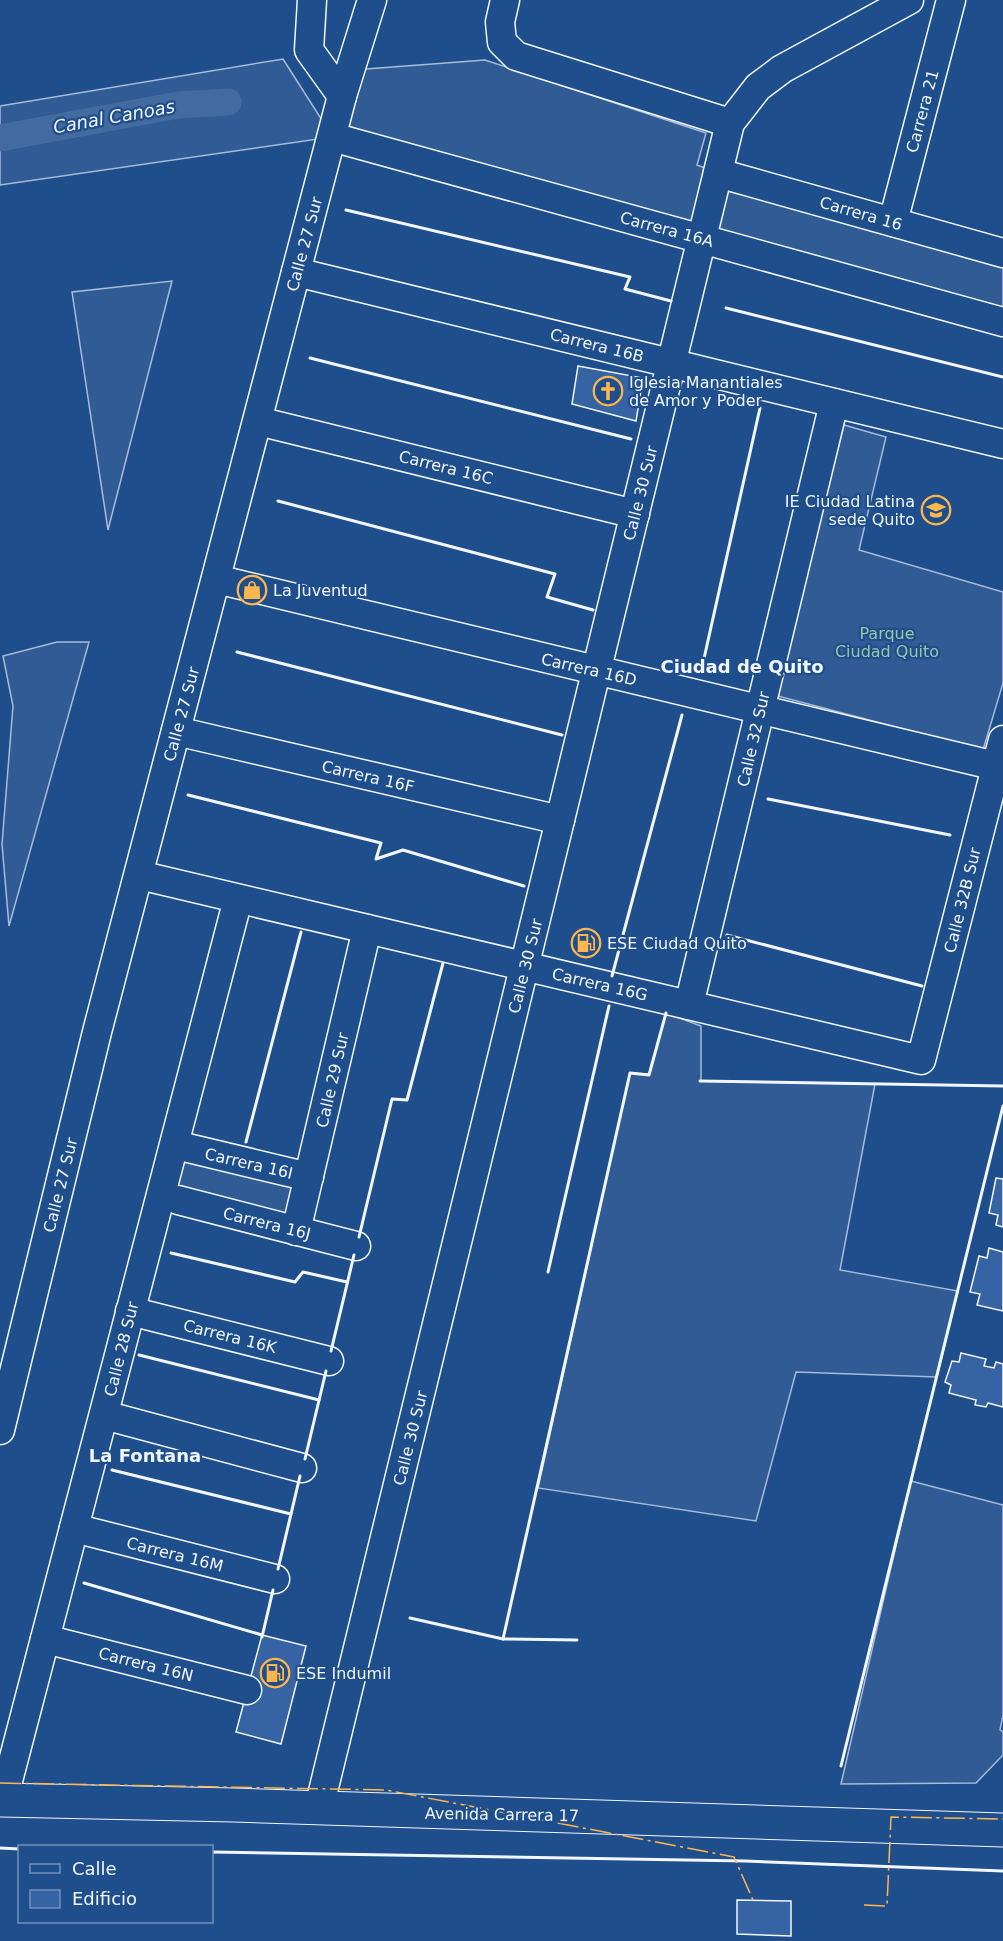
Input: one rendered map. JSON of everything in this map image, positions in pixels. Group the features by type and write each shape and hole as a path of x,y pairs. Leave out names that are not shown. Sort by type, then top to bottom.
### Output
{"main road":[{"name":"Avenida Carrera 17","path":"2,1800 1003,1830"}],"street":[{"path":"312,0 309,50 342,96"},
{"name":"Calle 27 Sur","path":"0,1430 94,1044 342,96 372,0"},
{"path":"505,0 500,22 502,42 516,56 730,123 758,87 782,69 909,0"},
{"name":"Carrera 21","path":"893,222 951,0"},
{"name":"Calle 30 Sur","path":"319,1808 730,123"},
{"name":"Carrera 16A","path":"332,137 1003,322"},
{"name":"Carrera 16","path":"718,173 1003,253"},
{"name":"Carrera 16B","path":"296,272 1003,444"},
{"name":"Calle 32 Sur","path":"689,1005 834,403"},
{"name":"Carrera 16C","path":"258,421 635,514"},
{"name":"Carrera 16D","path":"216,579 760,709 1000,753"},
{"name":"Carrera 16F","path":"176,731 560,820"},
{"name":"Calle 32B Sur","path":"921,1060 1000,753"},
{"name":"Carrera 16G","path":"139,875 921,1060"},
{"name":"Calle 28 Sur","path":"2,1800 238,899"},
{"name":"Calle 29 Sur","path":"296,1231 367,929"},
{"name":"Carrera 16I","path":"188,1148 309,1177"},
{"name":"Carrera 16J","path":"178,1200 356,1246"},
{"name":"Carrera 16K","path":"130,1311 329,1360"},
{"path":"104,1415 302,1468"},
{"name":"Carrera 16M","path":"74,1528 275,1580"},
{"name":"Carrera 16N","path":"45,1639 247,1690"}],"shaded area":[{"path":"283,59 332,136 353,70 485,60 706,133 697,165 718,173 1003,253 1003,317 332,137 0,185 0,106"},
{"path":"172,281 108,530 72,292"},
{"name":"Parque Ciudad Quito","path":"844,425 886,437 859,550 1003,592 1003,683 983,750 774,695"},
{"path":"57,642 89,642 9,926 2,844 13,706 3,656"},
{"path":"666,1013 701,1026 701,1081 875,1084 840,1270 958,1291 937,1377 796,1372 756,1521 538,1488 630,1073 649,1074"},
{"path":"185,1153 299,1180 290,1221 175,1194"},
{"path":"911,1481 1003,1505 1003,1715 1000,1730 1003,1732 1003,1755 976,1783 841,1784"}],"building":[{"name":"Iglesia Manantiales de Amor y Poder","path":"578,366 643,378 636,421 572,404"},
{"path":"996,1178 1003,1179 1003,1227 996,1225 998,1215 989,1213"},
{"path":"989,1248 1003,1252 1003,1311 977,1305 980,1294 970,1292 979,1256 987,1258"},
{"path":"961,1353 986,1359 984,1366 994,1368 996,1362 1003,1364 1003,1407 988,1403 986,1407 975,1405 976,1400 949,1393 951,1385 945,1382 952,1361 959,1362"},
{"name":"ESE Indumil","path":"262,1635 306,1646 281,1744 236,1732"},
{"path":"737,1900 791,1901 791,1936 737,1934"}],"waterway":[{"name":"Canal Canoas","path":"0,138 178,105 228,102"}],"wall":[{"path":"346,210 630,277 625,289 671,301"},
{"path":"726,308 1003,377"},
{"path":"310,358 631,439"},
{"path":"701,672 760,408"},
{"path":"278,501 555,574 547,597 593,610"},
{"path":"237,652 562,735"},
{"path":"612,976 682,715"},
{"path":"188,795 381,843 376,859 403,850 524,886"},
{"path":"768,799 950,835"},
{"path":"246,1142 301,932"},
{"path":"727,935 922,986"},
{"path":"359,1237 392,1099 407,1100 443,963"},
{"path":"548,1272 609,1006"},
{"path":"503,1639 630,1073 649,1075 666,1013"},
{"path":"700,1081 1003,1086"},
{"path":"841,1766 1003,1106"},
{"path":"171,1253 295,1282 303,1272 347,1282"},
{"path":"331,1351 354,1255"},
{"path":"139,1355 319,1400"},
{"path":"305,1459 326,1371"},
{"path":"112,1470 291,1514"},
{"path":"278,1569 300,1476"},
{"path":"84,1583 262,1635"},
{"path":"262,1637 273,1590"},
{"path":"410,1618 503,1639 577,1640"},
{"path":"0,1848 18,1849"},
{"path":"213,1852 745,1861 1003,1871"}],"power":[{"path":"0,1783 386,1790 734,1857 753,1900"},
{"path":"864,1905 887,1906 891,1817 1003,1819"}],"place":[{"name":"Iglesia Manantiales de Amor y Poder","path":"608,391"},
{"name":"IE Ciudad Latina sede Quito","path":"936,510"},
{"name":"La Juventud","path":"252,590"},
{"name":"ESE Ciudad Quito","path":"586,943"},
{"name":"ESE Indumil","path":"275,1673"}],"district":[{"name":"Ciudad de Quito","path":"742,667"},
{"name":"La Fontana","path":"145,1456"}]}
